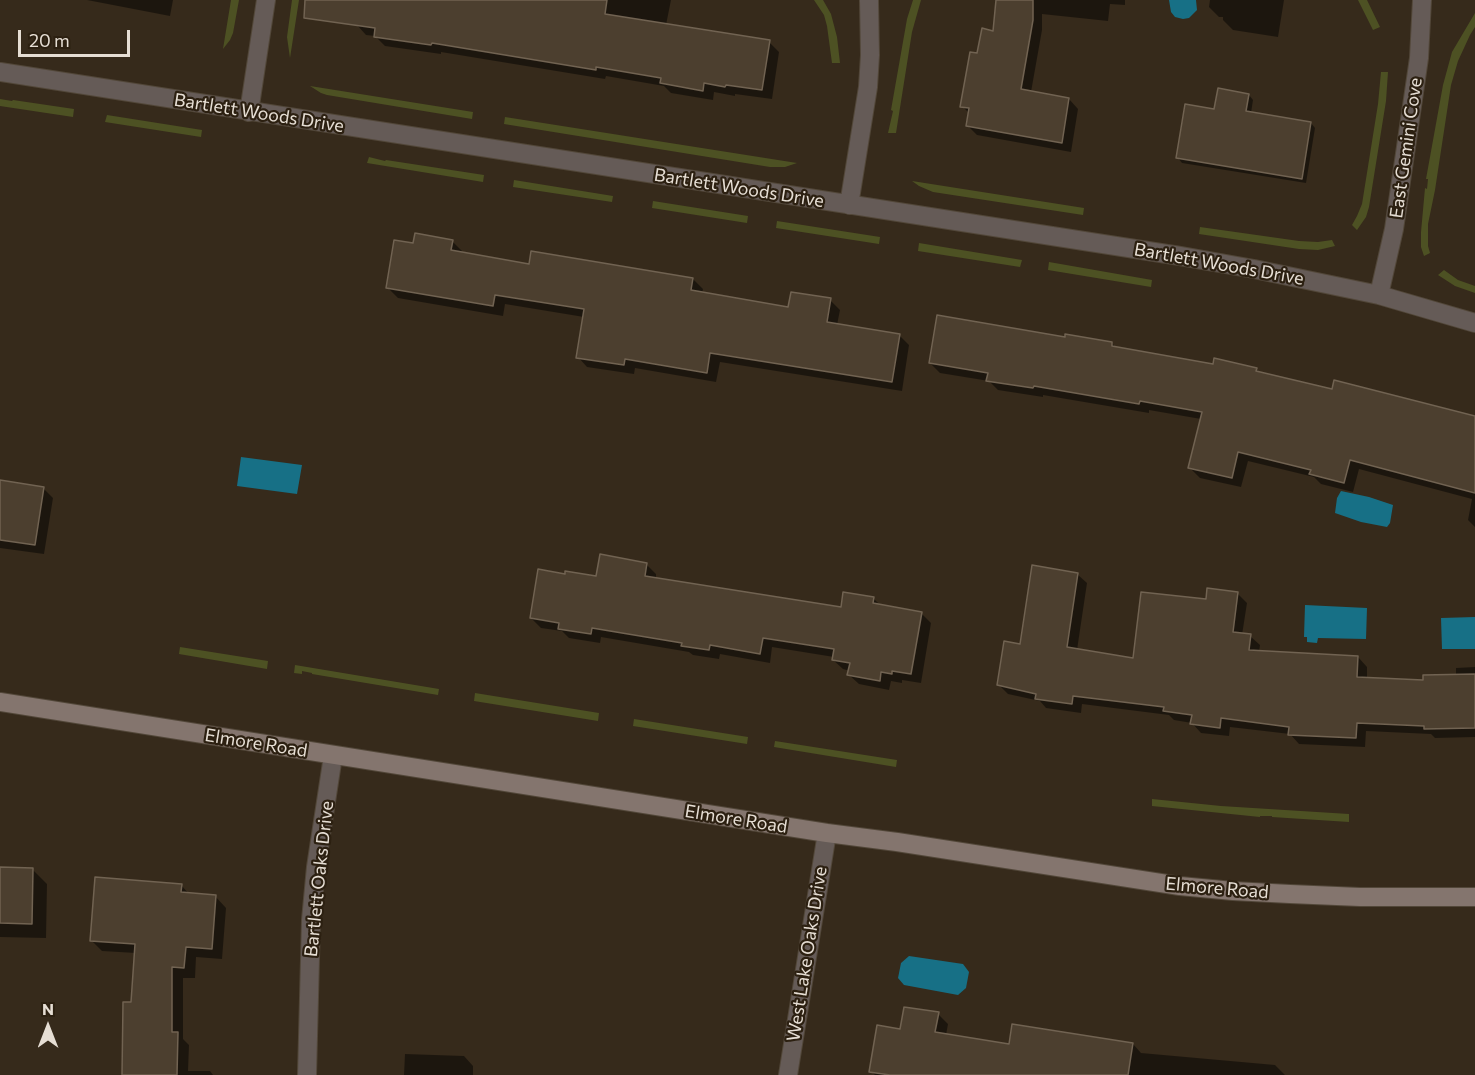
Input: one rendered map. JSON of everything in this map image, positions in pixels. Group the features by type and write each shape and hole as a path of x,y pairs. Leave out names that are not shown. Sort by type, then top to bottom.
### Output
{"street":[{"path":"249,112 266,0"},
{"path":"849,205 868,87 870,0"},
{"name":"East Gemini Cove","path":"1379,295 1394,229 1414,93 1419,58 1422,0"},
{"name":"Bartlett Woods Drive","path":"0,72 1190,258 1379,295 1475,323"},
{"name":"Elmore Road","path":"0,702 333,756 1127,878 1223,890 1359,897 1475,897"},
{"name":"Bartlett Oaks Drive","path":"308,1075 311,920 316,867 333,756"},
{"name":"West Lake Oaks Drive","path":"788,1075 827,833"}],"green space":[{"path":"231,0 239,0 233,33 223,49"},
{"path":"292,0 299,0 290,58 287,37"},
{"path":"814,0 823,0 831,14 840,63 832,63 824,15"},
{"path":"913,0 921,0 912,32 896,133 888,133 907,19"},
{"path":"1358,0 1367,0 1380,27 1373,30"},
{"path":"1475,13 1475,27 1458,61 1451,85 1428,224 1430,253 1424,256 1421,247 1421,232 1428,179 1426,179 1443,85 1452,52"},
{"path":"1381,72 1388,72 1386,101 1369,207 1366,217 1357,230 1352,225 1362,204"},
{"path":"310,86 473,112 472,119 327,95"},
{"path":"0,99 74,109 73,117 0,106"},
{"path":"107,115 202,130 201,137 105,122"},
{"path":"505,117 797,163 785,167 770,167 504,124"},
{"path":"369,157 484,175 483,182 367,163"},
{"path":"514,180 613,196 612,202 513,187"},
{"path":"912,181 1084,208 1083,215 933,192"},
{"path":"653,201 748,216 747,223 652,208"},
{"path":"777,221 880,237 879,244 776,228"},
{"path":"1200,227 1299,241 1332,240 1335,246 1318,250 1299,249 1199,234"},
{"path":"919,243 1022,260 1020,267 918,251"},
{"path":"1049,262 1152,280 1151,287 1048,270"},
{"path":"1444,270 1458,280 1475,286 1475,293 1455,286 1438,275"},
{"path":"180,647 268,661 267,669 179,654"},
{"path":"295,665 439,689 438,695 302,671 302,674 294,673"},
{"path":"475,693 599,713 598,721 474,701"},
{"path":"634,719 748,737 747,744 633,726"},
{"path":"775,741 897,760 896,767 774,747"},
{"path":"1152,799 1349,814 1349,822 1260,817 1152,806"}],"water":[{"path":"1169,0 1196,0 1197,10 1189,18 1175,17 1171,12"},
{"path":"241,457 302,465 297,494 237,486"},
{"path":"1341,491 1393,505 1390,523 1387,527 1361,522 1335,513 1337,498"},
{"path":"1305,605 1367,608 1366,639 1318,638 1317,643 1307,642 1307,637 1304,637"},
{"path":"1475,617 1475,649 1442,649 1441,618"},
{"path":"909,956 963,964 969,972 966,988 958,995 904,985 898,978 901,963"}],"building":[{"path":"305,0 607,0 605,14 770,40 762,90 704,83 703,91 660,83 661,78 596,67 596,70 432,43 431,45 374,37 375,28 304,18"},
{"path":"996,0 1033,0 1033,20 1021,89 1069,98 1062,143 966,126 969,108 960,107 970,52 977,53 982,28 993,31"},
{"path":"1218,88 1249,94 1246,111 1311,122 1302,179 1176,158 1185,104 1214,109"},
{"path":"415,233 453,240 451,250 529,264 531,251 693,278 691,290 788,307 791,292 831,298 827,322 900,334 892,382 710,353 707,373 625,359 624,365 576,358 584,309 495,295 493,306 386,288 394,240 413,243"},
{"path":"937,315 1065,337 1065,334 1112,342 1112,346 1213,364 1214,358 1257,368 1256,371 1332,389 1334,380 1475,416 1475,493 1350,460 1344,483 1309,474 1311,470 1238,452 1232,478 1188,468 1202,412 1140,401 1139,404 1034,386 1033,388 986,381 988,373 929,363"},
{"path":"0,480 44,487 35,545 0,540"},
{"path":"600,554 647,563 645,576 841,607 843,592 874,597 873,603 922,612 911,674 881,672 880,681 847,675 850,663 832,660 834,649 763,638 760,654 710,645 709,650 681,646 682,643 592,628 591,634 558,629 559,623 530,618 538,569 596,576"},
{"path":"1032,565 1078,573 1067,647 1133,658 1141,592 1206,599 1207,588 1238,592 1233,632 1251,634 1249,650 1358,656 1357,677 1423,680 1423,675 1475,674 1475,728 1424,729 1424,726 1357,723 1356,738 1288,735 1289,727 1221,718 1220,728 1190,724 1192,715 1163,711 1164,707 1073,696 1072,704 1035,699 1036,694 997,685 1004,641 1020,644"},
{"path":"0,867 33,868 32,924 0,923"},
{"path":"95,877 182,884 181,892 216,895 212,949 186,947 184,968 172,967 172,1032 178,1032 177,1075 122,1075 123,1002 131,1002 135,944 90,941"},
{"path":"904,1007 939,1012 935,1032 1009,1044 1012,1024 1133,1043 1128,1075 890,1075 869,1072 877,1025 900,1029"}]}
